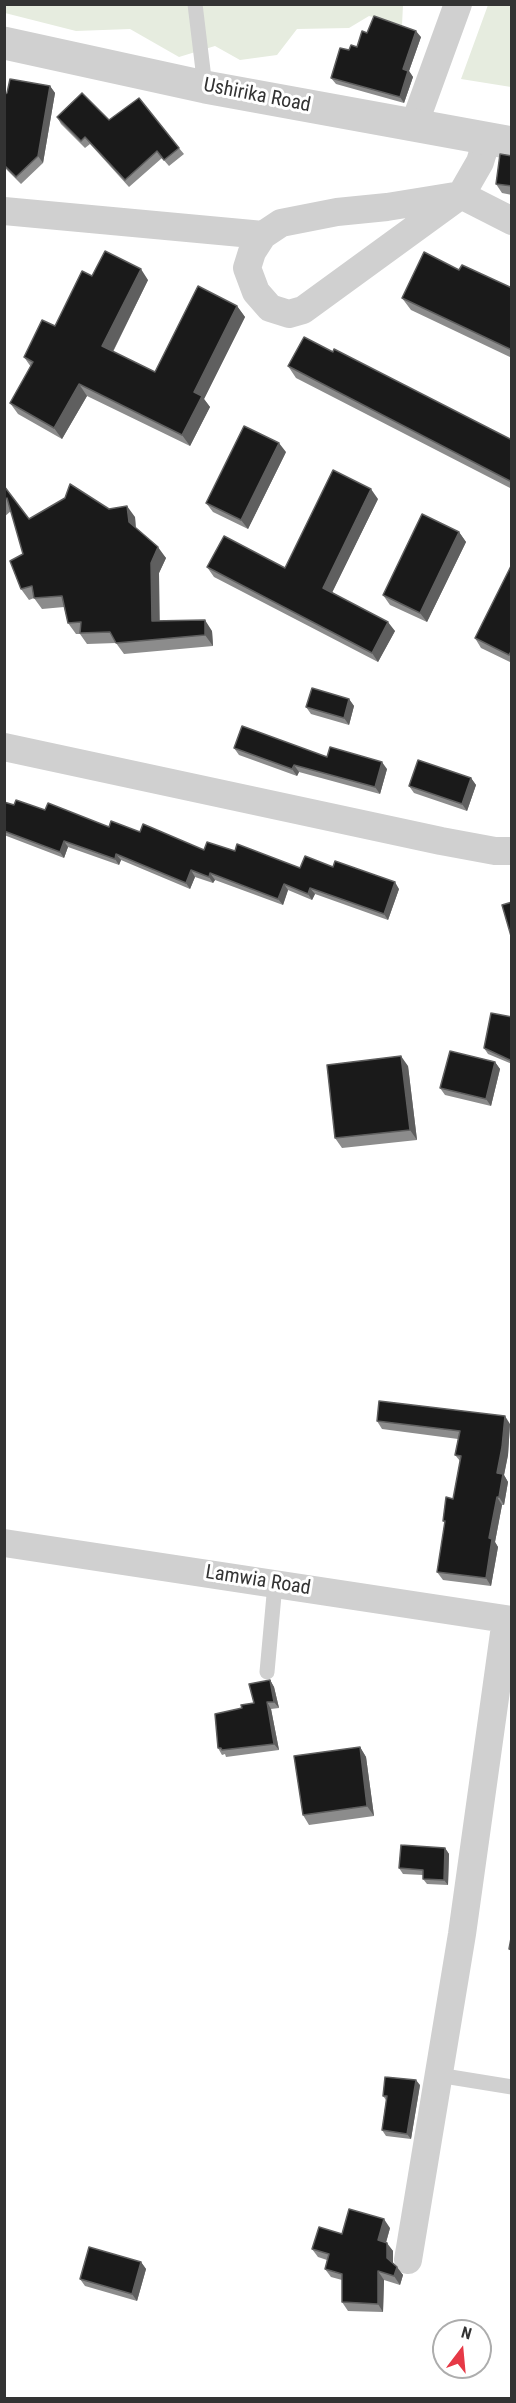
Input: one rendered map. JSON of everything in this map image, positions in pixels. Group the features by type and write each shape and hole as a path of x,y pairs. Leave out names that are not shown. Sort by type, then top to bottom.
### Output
{"street":[{"path":"414,125 458,4"},
{"name":"Ushirika Road","path":"4,43 205,87 499,141"},
{"path":"499,141 480,162 461,195 303,310 289,314 270,308 256,292 247,268 252,252 263,235 281,223 337,212 387,207 461,195 512,221"},
{"path":"4,211 263,235"},
{"path":"4,747 441,841 495,851 512,851"},
{"name":"Lamwia Road","path":"4,1543 509,1619"},
{"path":"408,2260 462,1934 509,1619"}],"lane":[{"path":"195,4 205,87"},
{"path":"267,1672 275,1584"},
{"path":"438,2075 512,2087"}],"shaded area":[{"path":"4,5 403,5 402,25 369,16 349,28 297,29 277,55 240,60 215,46 179,57 130,29 76,31 5,13"},
{"path":"488,5 511,5 511,87 461,79"}],"building":[{"path":"374,16 416,31 403,69 408,71 400,97 331,78 340,48 349,50 351,45 357,47 362,31 367,33"},
{"path":"10,79 50,86 38,156 16,177 4,165 4,95 7,93"},
{"path":"82,93 109,120 139,98 179,148 164,160 157,151 125,180 85,137 81,141 57,117"},
{"path":"500,154 512,156 512,186 496,184"},
{"path":"105,251 141,269 102,346 155,372 198,286 237,306 194,392 202,396 182,435 79,384 54,428 10,403 33,362 24,357 42,320 55,326 82,271 92,276"},
{"path":"424,252 459,270 462,265 512,288 512,350 402,298"},
{"path":"304,337 333,352 334,349 512,440 512,482 288,366"},
{"path":"244,426 279,443 241,520 206,503"},
{"path":"333,470 371,489 323,588 388,622 372,653 207,567 224,536 285,568"},
{"path":"70,484 109,509 127,506 129,522 158,547 151,563 152,621 205,620 205,635 116,643 110,632 80,633 81,622 68,623 62,596 34,598 32,586 21,589 10,561 23,554 7,498 4,500 4,486 29,519 65,498"},
{"path":"422,514 459,532 420,613 383,595"},
{"path":"512,564 512,650 509,655 475,638"},
{"path":"312,688 349,699 344,718 306,707"},
{"path":"242,726 327,757 330,747 382,762 375,787 294,765 292,769 234,748"},
{"path":"418,760 471,778 462,804 409,786"},
{"path":"16,800 45,810 48,803 109,827 111,821 140,832 143,824 204,850 207,842 235,851 237,844 300,868 305,856 333,867 335,861 395,882 384,914 310,888 308,894 284,884 278,899 210,873 209,877 191,870 186,883 116,854 115,859 64,841 60,852 4,831 4,802 14,805"},
{"path":"512,902 512,936 511,936 502,905"},
{"path":"491,1013 512,1017 512,1061 484,1048"},
{"path":"450,1051 495,1062 486,1099 440,1088"},
{"path":"401,1056 410,1130 335,1138 327,1065"},
{"path":"379,1401 505,1416 497,1473 503,1474 489,1538 492,1539 486,1578 437,1572 445,1521 443,1521 446,1497 453,1499 461,1456 455,1455 460,1431 377,1421"},
{"path":"270,1680 274,1702 267,1702 274,1744 222,1750 218,1748 215,1714 254,1703 249,1684"},
{"path":"360,1747 367,1806 303,1815 294,1756"},
{"path":"401,1845 445,1848 444,1880 423,1879 423,1870 399,1868"},
{"path":"512,1933 512,1950 509,1949"},
{"path":"385,2077 416,2080 407,2134 382,2130 387,2096 383,2096"},
{"path":"349,2209 384,2219 378,2240 387,2243 387,2258 397,2267 394,2276 378,2271 378,2304 342,2302 342,2274 325,2269 329,2254 312,2249 319,2227 342,2234"},
{"path":"89,2247 141,2262 132,2294 80,2279"}]}
